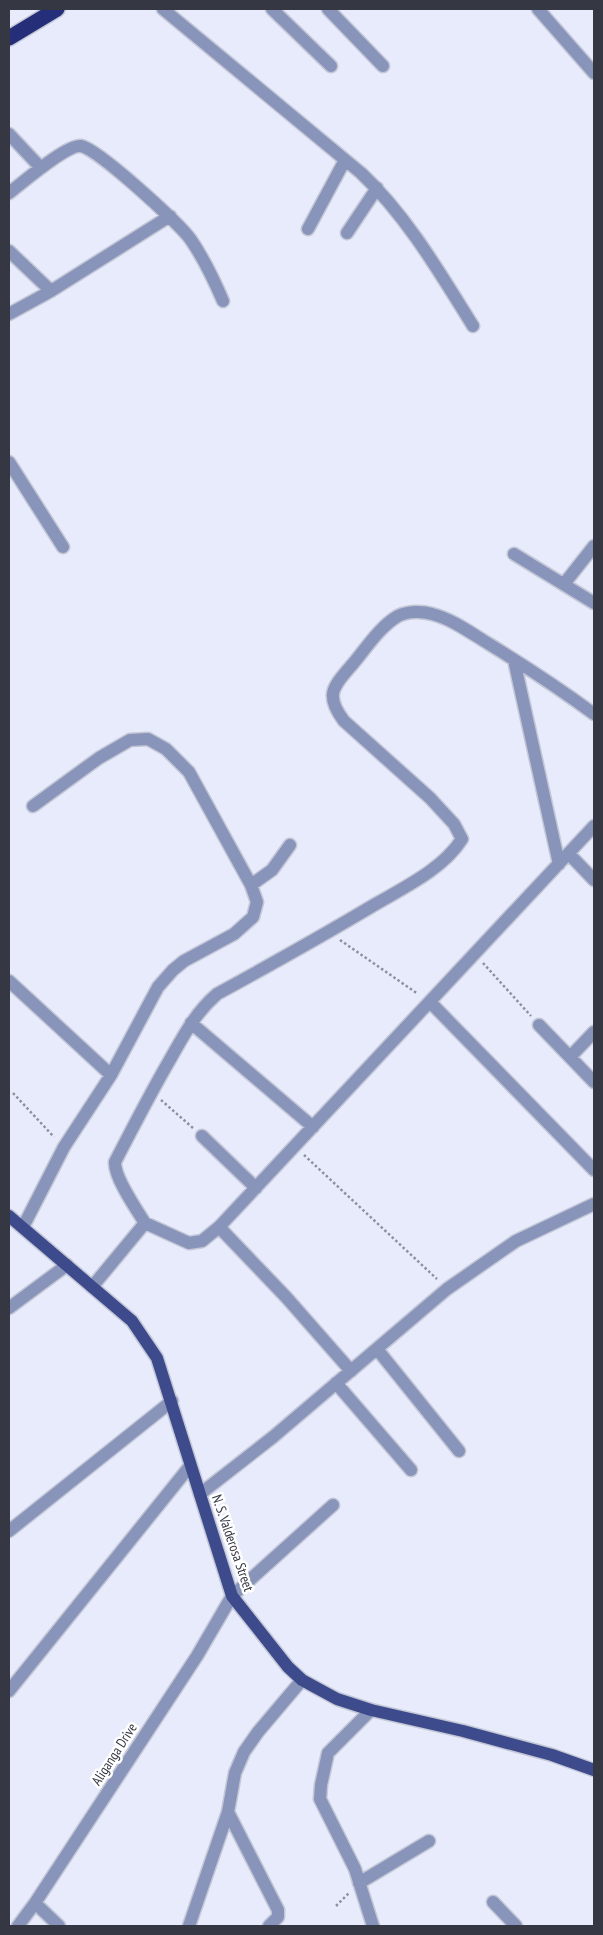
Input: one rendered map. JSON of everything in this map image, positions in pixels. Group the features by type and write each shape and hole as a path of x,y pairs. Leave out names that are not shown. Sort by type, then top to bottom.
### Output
{"highway":[{"path":"9,38 56,9"}],"main road":[{"name":"N. S. Valderosa Street","path":"9,1216 132,1321 157,1358 232,1596 288,1667 302,1680 337,1699 371,1710 464,1731 552,1755 594,1770"}],"street":[{"path":"163,9 377,188 441,274 473,326"},
{"path":"272,9 331,66"},
{"path":"328,9 383,66"},
{"path":"538,9 594,72"},
{"path":"9,134 41,168"},
{"path":"9,193 71,147 82,146 109,164 170,216 191,239 210,272 223,301"},
{"path":"308,229 345,160"},
{"path":"347,233 377,188"},
{"path":"9,314 170,216"},
{"path":"9,251 51,290"},
{"path":"9,462 63,548"},
{"path":"564,584 594,546"},
{"path":"514,554 594,602"},
{"path":"594,714 514,660 448,620 432,614 419,612 399,616 386,626 339,680 332,691 332,700 344,721 430,798 454,824 462,839 454,852 416,880 217,994 203,1006 191,1023 152,1092 114,1165 128,1196 145,1223 189,1243 202,1241 219,1227 594,826"},
{"path":"514,660 559,864"},
{"path":"23,1227 64,1147 110,1075 158,986 166,976 184,961 234,934 253,917 257,902 251,885 189,772 166,749 148,739 130,740 99,758 34,806"},
{"path":"251,885 272,870 290,845"},
{"path":"569,854 594,880"},
{"path":"9,981 110,1075"},
{"path":"430,1002 594,1170"},
{"path":"191,1023 313,1127"},
{"path":"539,1025 594,1082"},
{"path":"570,1056 594,1032"},
{"path":"202,1136 256,1188"},
{"path":"200,1494 273,1437 447,1289 516,1241 594,1204"},
{"path":"92,1287 145,1223"},
{"path":"219,1227 286,1297 351,1371"},
{"path":"9,1308 67,1265"},
{"path":"377,1348 460,1451"},
{"path":"336,1383 411,1470"},
{"path":"9,1531 172,1401"},
{"path":"9,1691 190,1466"},
{"name":"Aliganga Drive","path":"18,1926 35,1904 197,1656 232,1596 333,1504"},
{"path":"189,1926 228,1812 235,1773 244,1752 258,1732 302,1680"},
{"path":"371,1710 328,1753 320,1799 355,1868 373,1926"},
{"path":"228,1812 278,1910 278,1918 269,1926"},
{"path":"359,1883 429,1841"},
{"path":"493,1902 516,1926"},
{"path":"35,1904 59,1926"}],"path":[{"path":"328,932 430,1002"},
{"path":"475,954 539,1025"},
{"path":"152,1092 202,1136"},
{"path":"14,1093 64,1147"},
{"path":"295,1147 447,1289"}]}
